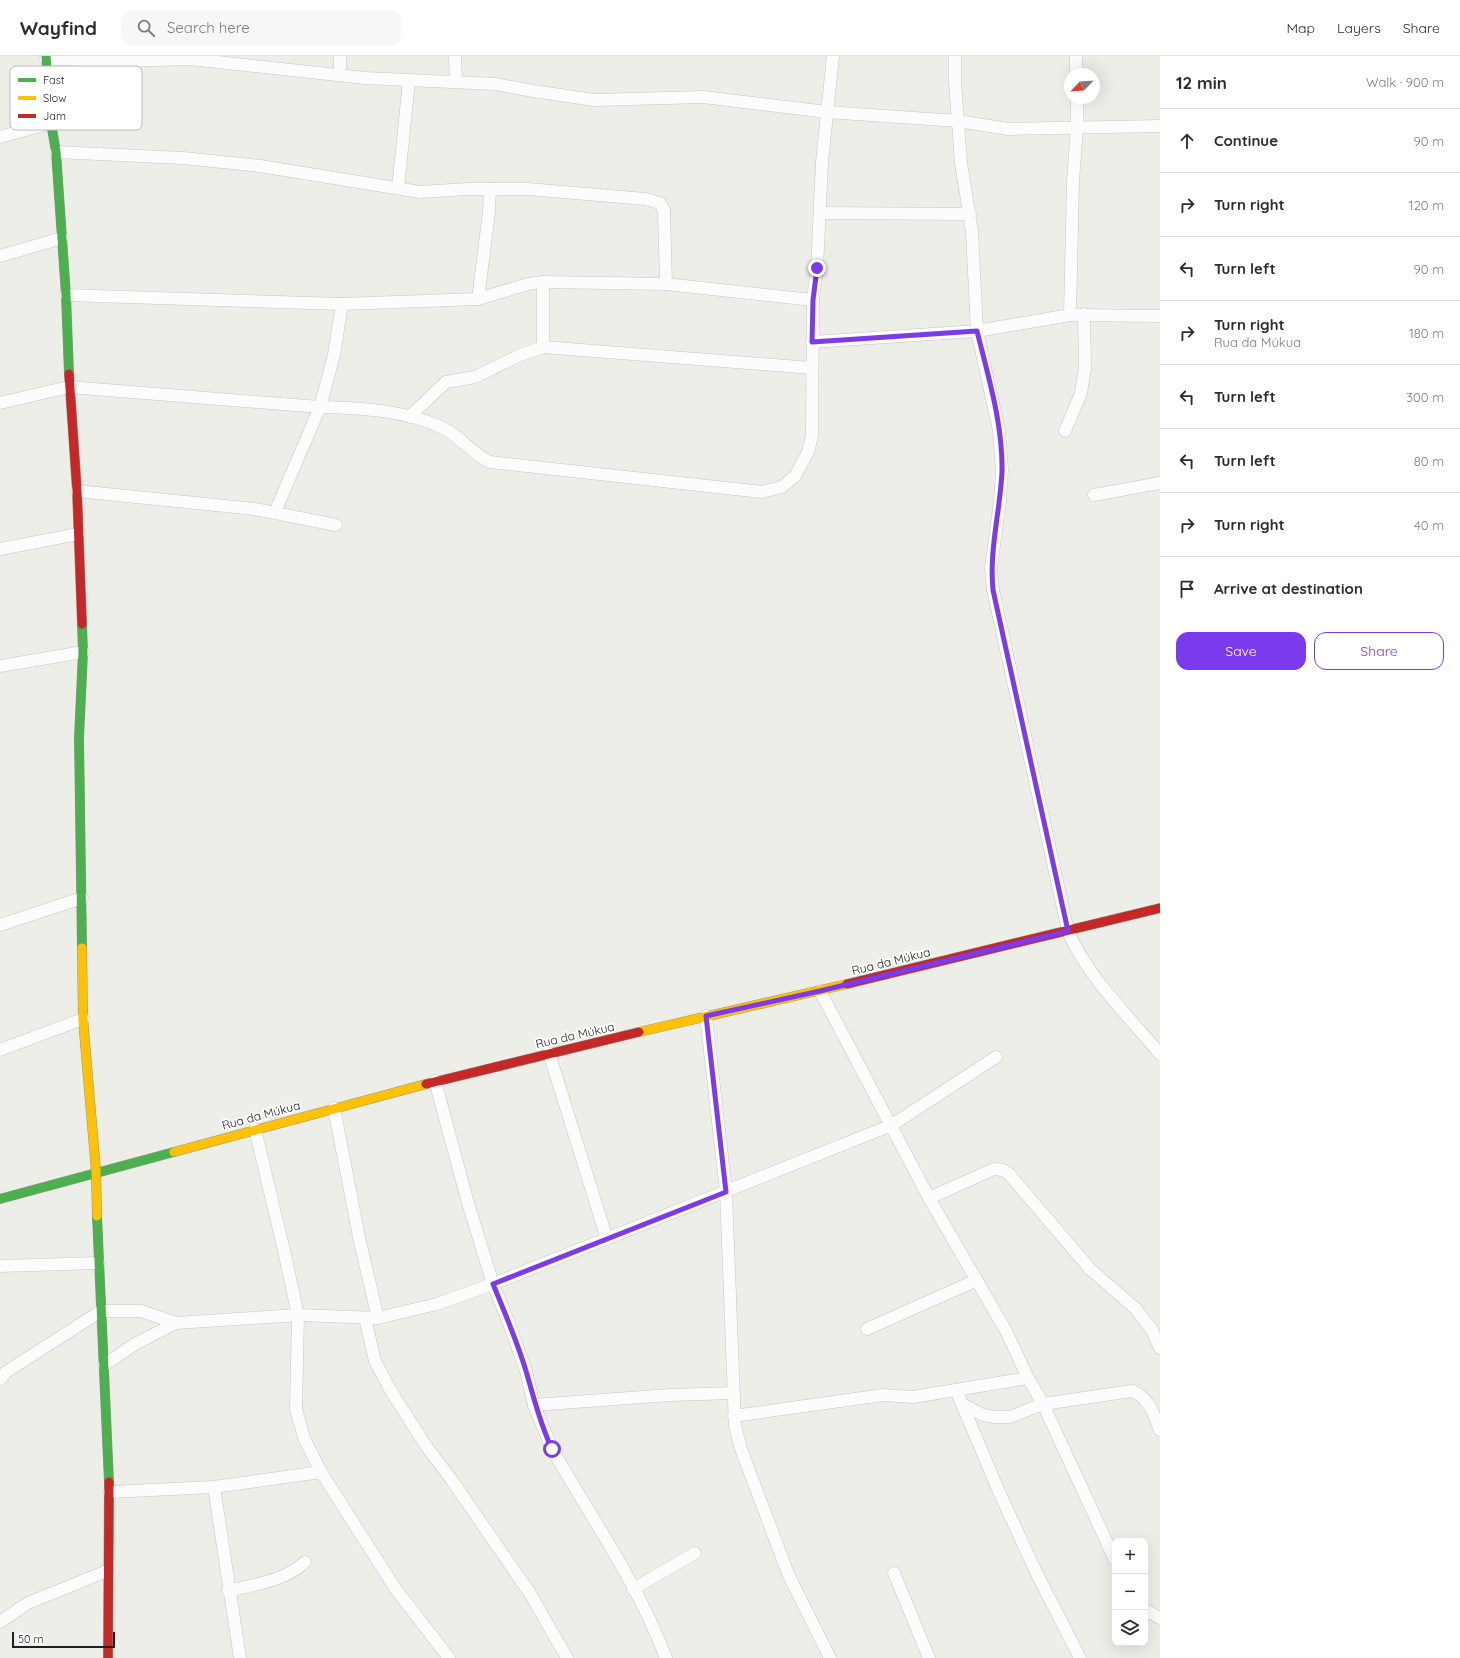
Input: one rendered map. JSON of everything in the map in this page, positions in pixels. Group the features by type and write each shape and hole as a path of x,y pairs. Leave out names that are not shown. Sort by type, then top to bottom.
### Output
{"street":[{"path":"340,56 340,75"},
{"path":"456,56 456,82"},
{"path":"0,403 70,387 320,407 348,407 396,413 444,429 480,458 490,462 769,491 789,483 802,466 808,452 812,436 813,300 817,268 827,112 833,56"},
{"path":"955,56 955,82 961,163 970,214 974,261 977,331 999,430 1002,470 1000,501 991,568 993,590 1068,931 1074,946 1085,962 1160,1054"},
{"path":"1076,56 1076,68"},
{"path":"46,58 121,61 190,59 409,81 495,84 594,100 702,97 827,112 958,121 1008,128 1160,126"},
{"path":"398,188 409,81"},
{"path":"1070,315 1073,181 1078,127 1077,104"},
{"path":"0,137 26,130"},
{"path":"53,130 56,152 66,295 77,491 83,652 79,738 82,898 82,1019 96,1171 98,1262 110,1492 108,1658"},
{"path":"56,152 183,158 260,166 420,192 528,189 645,199 660,203 664,210 666,232 666,284"},
{"path":"478,299 489,212 490,189"},
{"path":"820,213 970,214"},
{"path":"0,256 62,238"},
{"path":"66,295 342,304 478,299 528,284 543,282 666,284 813,300"},
{"path":"543,282 543,347"},
{"path":"274,512 320,407 334,355 342,304"},
{"path":"1065,431 1081,394 1085,368 1084,314"},
{"path":"812,342 977,331 1070,315 1160,316"},
{"path":"409,417 446,382 475,377 518,356 543,347 812,368"},
{"path":"1094,495 1160,484"},
{"path":"77,491 274,512 336,525"},
{"path":"0,549 78,534"},
{"path":"0,666 83,652"},
{"path":"0,925 82,898"},
{"name":"Rua da Múkua","path":"0,1198 435,1081 706,1016 820,991 1160,908"},
{"path":"820,991 892,1125 929,1198 1006,1332 1028,1378 1043,1404 1112,1554"},
{"path":"706,1016 726,1192 734,1416 741,1449 789,1576 830,1658"},
{"path":"0,1050 82,1019"},
{"path":"549,1054 607,1239"},
{"path":"104,1365 135,1344 176,1324 298,1315 378,1318 438,1304 493,1284 892,1125 996,1057"},
{"path":"435,1081 468,1203 493,1284 521,1355 534,1405 552,1449 633,1589 658,1638 666,1658"},
{"path":"334,1108 360,1242 378,1318"},
{"path":"255,1129 286,1255 298,1315 296,1409 308,1448 321,1472 395,1588 449,1658"},
{"path":"929,1198 994,1169 1004,1170 1090,1269 1136,1309 1152,1330 1160,1348"},
{"path":"0,1266 98,1262"},
{"path":"867,1329 977,1280"},
{"path":"0,1379 6,1372 101,1311 141,1311 176,1324"},
{"path":"365,1318 375,1361 391,1391 426,1446 451,1479 531,1595 567,1658"},
{"path":"734,1416 883,1395 913,1397 1028,1378"},
{"path":"956,1390 964,1405 1000,1494 1037,1574 1080,1658"},
{"path":"964,1405 983,1415 994,1417 1010,1416 1043,1404 1132,1391 1154,1402 1160,1430"},
{"path":"534,1405 670,1395 734,1393"},
{"path":"110,1492 214,1487 321,1472"},
{"path":"214,1487 228,1591 240,1658"},
{"path":"633,1589 695,1553"},
{"path":"228,1591 282,1577 296,1570 305,1562"},
{"path":"0,1622 28,1603 108,1571"},
{"path":"894,1572 929,1658"}],"traffic: fast":[{"path":"46,56 47,66"},
{"path":"52,130 56,152 66,295 69,374"},
{"path":"82,624 83,652 79,738 82,948"},
{"path":"0,1199 174,1152"},
{"path":"97,1216 109,1482"}],"traffic: slow":[{"path":"82,948 83,1019 96,1171 97,1216"},
{"path":"639,1032 847,984"},
{"path":"174,1152 426,1084"}],"traffic: jam":[{"path":"69,374 77,491 82,624"},
{"path":"847,984 1160,908"},
{"path":"426,1084 639,1032"},
{"path":"108,1658 109,1482"}],"route":[{"path":"552,1449 534,1405 526,1371 493,1284 726,1192 706,1016 820,991 1068,931 993,590 991,568 1000,501 1002,470 999,430 990,383 977,331 812,342 813,300 817,268"}]}
